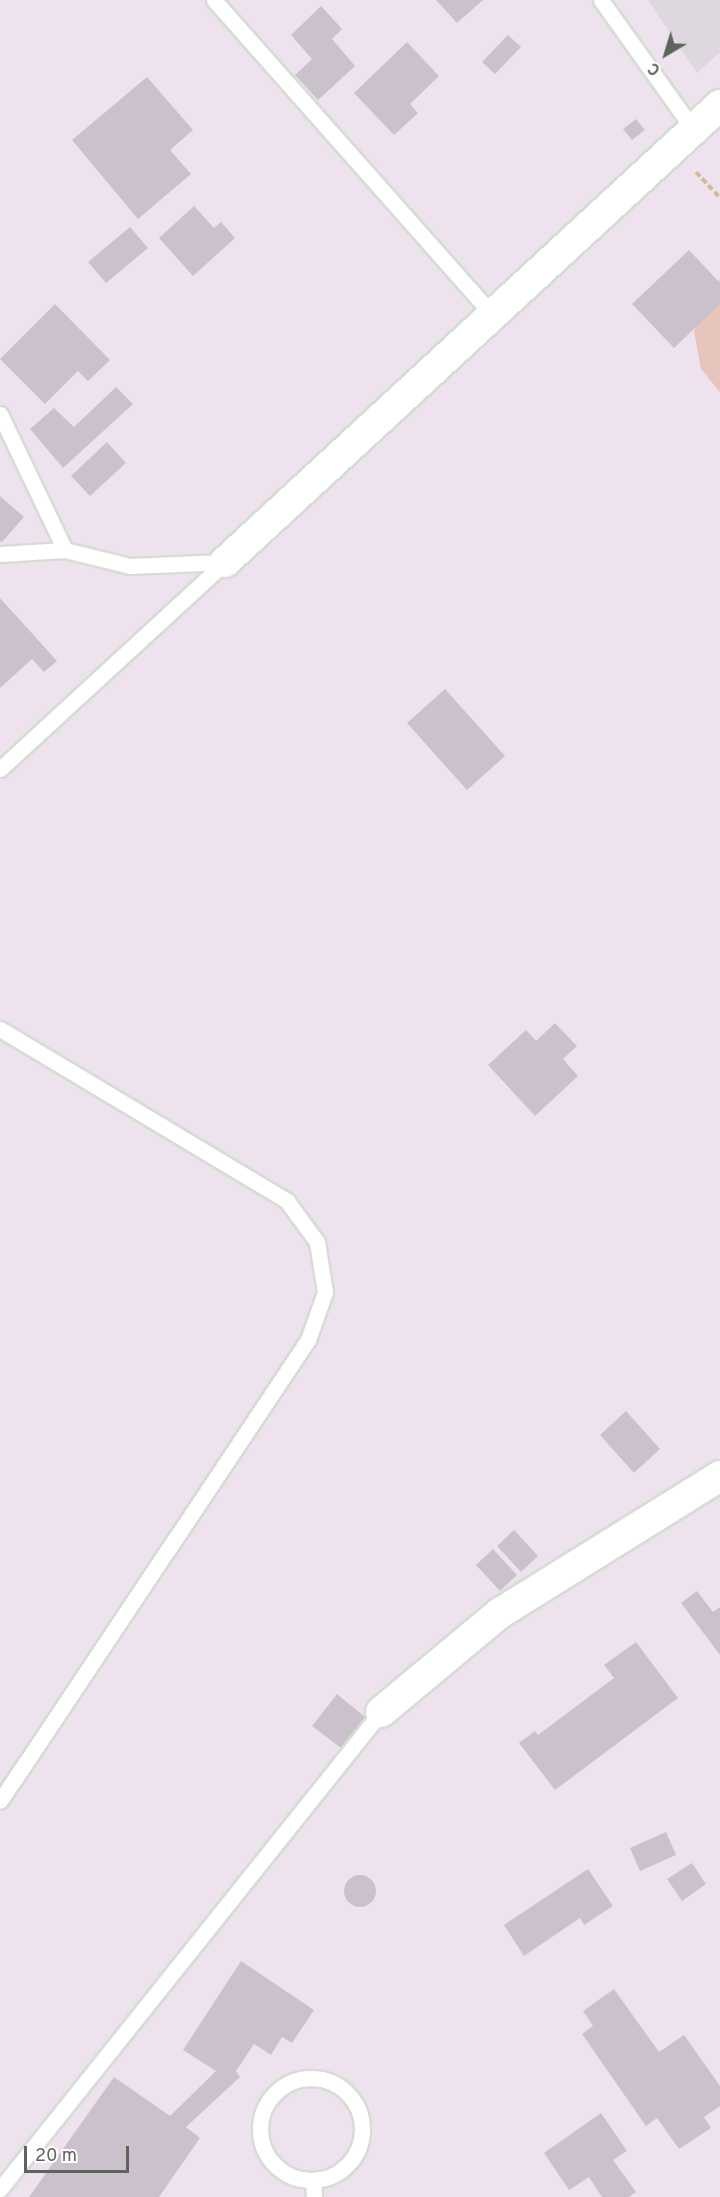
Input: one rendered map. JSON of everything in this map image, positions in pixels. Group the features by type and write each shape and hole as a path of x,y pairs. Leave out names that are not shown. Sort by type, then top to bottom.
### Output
{"street":[{"path":"225,562 495,316 720,105"},
{"path":"381,1712 500,1613 720,1476"}],"lane":[{"path":"214,0 495,316"},
{"path":"601,0 693,129"},
{"path":"0,414 65,550"},
{"path":"0,554 65,550 130,566 225,562"},
{"path":"0,769 225,562"},
{"path":"0,1029 287,1201 317,1242 325,1275 322,1309 308,1340 0,1801"},
{"path":"0,2189 381,1712"},
{"path":"309,2078 329,2080 346,2091 359,2109 363,2127 359,2148 349,2164 332,2176 314,2180 294,2177 276,2167 265,2150 260,2131 263,2111 274,2094 291,2082 309,2078"},
{"path":"314,2180 314,2197"}],"shaded area":[{"path":"648,0 720,0 720,52 697,73"},
{"path":"720,279 720,392 701,369 694,331"}],"building":[{"path":"436,0 483,0 457,23"},
{"path":"321,6 342,29 332,39 355,66 318,100 295,75 312,59 291,35"},
{"path":"508,35 521,47 495,74 482,62"},
{"path":"407,42 439,76 410,104 418,113 394,135 354,93"},
{"path":"147,77 193,130 170,150 191,174 138,219 72,140"},
{"path":"636,119 645,130 632,140 623,129"},
{"path":"194,206 214,228 221,222 235,238 193,276 159,238"},
{"path":"130,227 148,248 106,283 88,262"},
{"path":"689,250 720,283 720,304 674,348 632,304"},
{"path":"55,304 110,360 88,381 78,371 45,404 0,359"},
{"path":"116,387 133,404 63,468 30,429 54,408 74,427"},
{"path":"107,442 126,463 90,496 71,476"},
{"path":"0,496 24,517 2,542 0,541"},
{"path":"0,598 57,661 44,672 32,659 0,688"},
{"path":"445,689 505,756 467,790 407,723"},
{"path":"555,1023 577,1046 563,1059 578,1076 535,1116 488,1065 526,1030 536,1041"},
{"path":"626,1411 660,1449 634,1473 600,1435"},
{"path":"514,1530 538,1556 521,1572 497,1546"},
{"path":"493,1549 517,1575 500,1591 476,1565"},
{"path":"697,1591 713,1612 720,1607 720,1655 681,1603"},
{"path":"636,1642 678,1698 555,1790 519,1743 535,1731 538,1735 614,1678 604,1665"},
{"path":"337,1694 365,1717 341,1748 312,1726"},
{"path":"666,1832 676,1855 640,1871 630,1848"},
{"path":"692,1863 706,1884 682,1901 667,1879"},
{"path":"588,1869 613,1906 584,1925 580,1918 524,1956 504,1925"},
{"path":"360,1875 371,1880 376,1891 371,1902 360,1907 349,1902 344,1891 349,1880"},
{"path":"241,1961 314,2010 292,2043 282,2037 271,2055 254,2044 236,2071 240,2077 186,2127 200,2138 159,2197 29,2197 114,2077 170,2116 216,2071 183,2050"},
{"path":"614,1989 659,2052 684,2035 720,2086 720,2106 704,2117 711,2128 679,2149 657,2118 646,2126 582,2034 593,2026 583,2011"},
{"path":"601,2113 627,2151 613,2160 636,2192 629,2197 602,2197 589,2177 569,2190 544,2153"}]}
